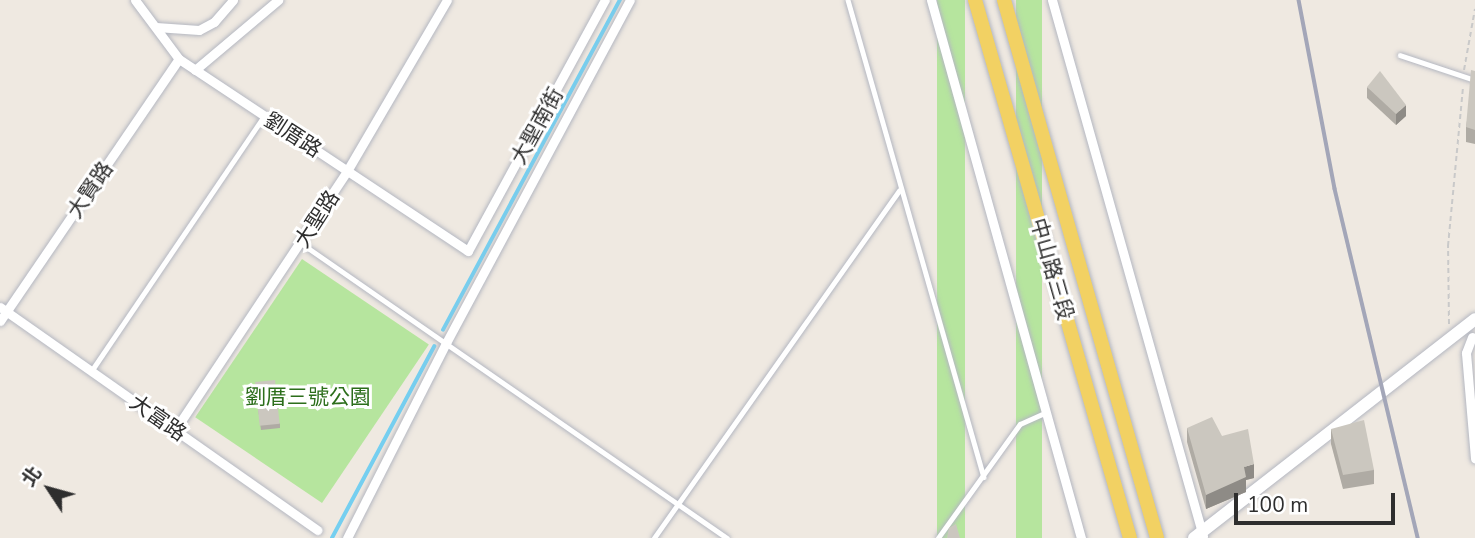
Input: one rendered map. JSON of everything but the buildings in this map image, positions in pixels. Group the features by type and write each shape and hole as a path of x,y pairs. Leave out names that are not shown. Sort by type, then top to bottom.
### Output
{"main road":[{"name":"中山路三段","path":"975,0 1130,538"},
{"name":"中山路三段","path":"1004,0 1157,538"}],"street":[{"name":"劉厝路","path":"135,0 179,59 468,251"},
{"path":"156,27 199,30 214,22 233,0"},
{"path":"195,70 278,0"},
{"name":"大聖路","path":"175,430 347,171 447,0"},
{"name":"大聖南街","path":"468,251 605,0"},
{"path":"347,538 446,343 630,0"},
{"path":"931,0 1081,538"},
{"path":"1052,0 1200,537 1454,332 1475,319"},
{"name":"大賢路","path":"0,321 3,309 179,59"},
{"name":"大富路","path":"3,309 317,530"},
{"path":"1474,338 1465,353 1475,459"}],"lane":[{"path":"848,0 899,191 984,477"},
{"path":"1400,55 1475,80"},
{"path":"91,371 264,116"},
{"path":"654,538 899,191"},
{"path":"301,243 727,538"},
{"path":"1454,332 1474,338"},
{"path":"938,538 1020,424 1045,413"}],"path":[{"path":"1454,332 1448,246 1465,63 1475,9"}],"green space":[{"path":"937,0 965,0 965,538 937,538"},
{"path":"1016,0 1042,0 1042,538 1016,538"},
{"name":"劉厝三號公園","path":"302,259 429,345 322,503 195,417"}],"waterway":[{"path":"443,330 620,0"},
{"path":"332,538 434,347"}],"railway":[{"path":"1299,0 1335,189 1418,538"}]}
